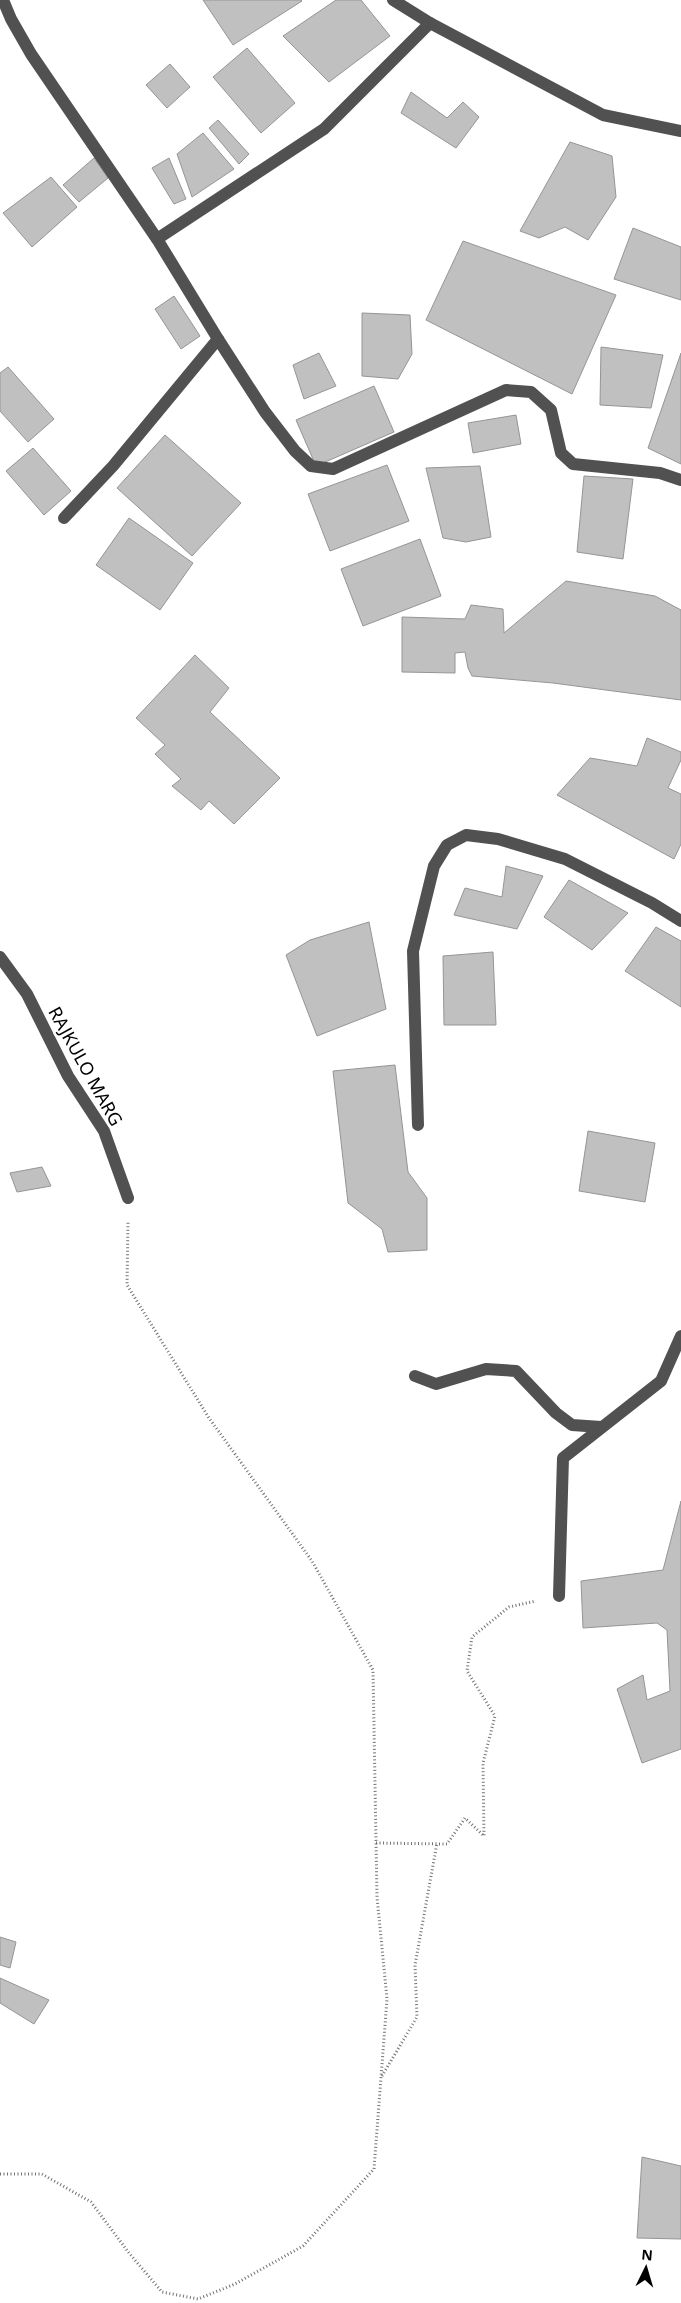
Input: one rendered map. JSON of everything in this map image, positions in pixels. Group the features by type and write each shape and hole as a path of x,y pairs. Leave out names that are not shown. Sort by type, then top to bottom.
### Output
{"street":[{"path":"3,0 11,19 31,54 157,239 265,412 295,451 311,466 333,469 506,390 531,392 551,410 561,453 572,464 660,474 681,480"},
{"path":"393,0 430,23 603,115 681,132"},
{"path":"157,239 324,130 430,23"},
{"path":"64,518 112,466 218,339"},
{"path":"418,1125 413,951 434,866 447,845 466,835 490,838 565,859 652,903 681,921"},
{"name":"RAJKULO MARG","path":"0,957 27,994 68,1076 104,1131 128,1198"},
{"path":"559,1596 563,1458 661,1381 681,1336"},
{"path":"416,1376 436,1384 486,1369 516,1371 556,1413 572,1425 601,1427"}],"path":[{"path":"0,2174 42,2174 91,2202 129,2253 162,2292 198,2299 234,2284 303,2246 374,2168 387,1999 377,1897 373,1670 312,1561 209,1418 127,1286 128,1198"},
{"path":"376,1843 447,1844 465,1818 484,1836 483,1763 496,1716 467,1671 472,1637 509,1607 559,1596"},
{"path":"380,2078 417,2017 415,1965 437,1843"}],"building":[{"path":"203,0 301,0 302,1 233,45"},
{"path":"336,0 361,0 390,36 329,82 283,36"},
{"path":"247,48 295,103 261,133 213,77"},
{"path":"170,64 190,87 167,108 146,85"},
{"path":"411,92 447,118 463,102 479,117 456,148 401,113"},
{"path":"218,120 249,154 239,164 209,128"},
{"path":"203,133 234,169 192,197 177,154"},
{"path":"570,142 612,156 616,197 588,240 565,227 539,238 520,231"},
{"path":"94,158 108,178 79,202 63,185"},
{"path":"169,158 186,199 174,204 152,168"},
{"path":"51,177 77,207 32,247 3,213"},
{"path":"633,228 681,247 681,300 614,279"},
{"path":"463,241 616,295 572,394 426,320"},
{"path":"174,296 200,336 181,349 155,309"},
{"path":"362,313 410,315 412,354 398,379 362,376"},
{"path":"601,347 663,355 651,408 600,405"},
{"path":"319,353 336,386 304,399 293,365"},
{"path":"681,353 681,464 648,448"},
{"path":"8,367 54,419 28,442 0,411 0,373"},
{"path":"374,386 394,432 316,466 296,420"},
{"path":"516,415 521,444 473,453 468,423"},
{"path":"165,435 241,503 192,556 117,488"},
{"path":"33,448 71,491 44,515 6,471"},
{"path":"387,465 409,521 330,551 308,494"},
{"path":"480,466 491,537 466,542 443,538 426,468"},
{"path":"584,476 633,479 623,559 577,552"},
{"path":"129,518 193,563 160,610 96,565"},
{"path":"420,539 441,596 363,626 341,569"},
{"path":"566,581 655,596 681,610 681,700 553,683 472,676 468,668 465,652 455,653 455,673 402,672 402,617 465,619 471,605 503,609 504,633"},
{"path":"195,655 229,688 210,712 280,778 234,824 209,801 201,810 172,786 181,779 155,754 165,745 136,718"},
{"path":"647,738 681,752 681,760 668,788 681,794 681,844 674,859 557,795 590,758 637,766"},
{"path":"506,866 543,876 517,929 454,915 465,888 502,897"},
{"path":"569,880 628,913 592,950 544,917"},
{"path":"369,922 386,1009 317,1036 286,955 310,940"},
{"path":"656,927 681,941 681,1007 625,971"},
{"path":"493,952 496,1025 444,1025 443,956"},
{"path":"395,1065 408,1172 427,1198 427,1250 388,1252 382,1229 348,1203 333,1071"},
{"path":"588,1131 655,1143 645,1202 579,1191"},
{"path":"42,1167 51,1186 17,1192 10,1173"},
{"path":"681,1501 681,1749 642,1763 617,1689 643,1675 647,1700 670,1691 667,1630 657,1623 583,1628 581,1581 663,1570"},
{"path":"0,1937 16,1942 10,1968 0,1965"},
{"path":"0,1978 49,2000 34,2024 0,2003"},
{"path":"642,2157 681,2166 681,2239 637,2238"}]}
